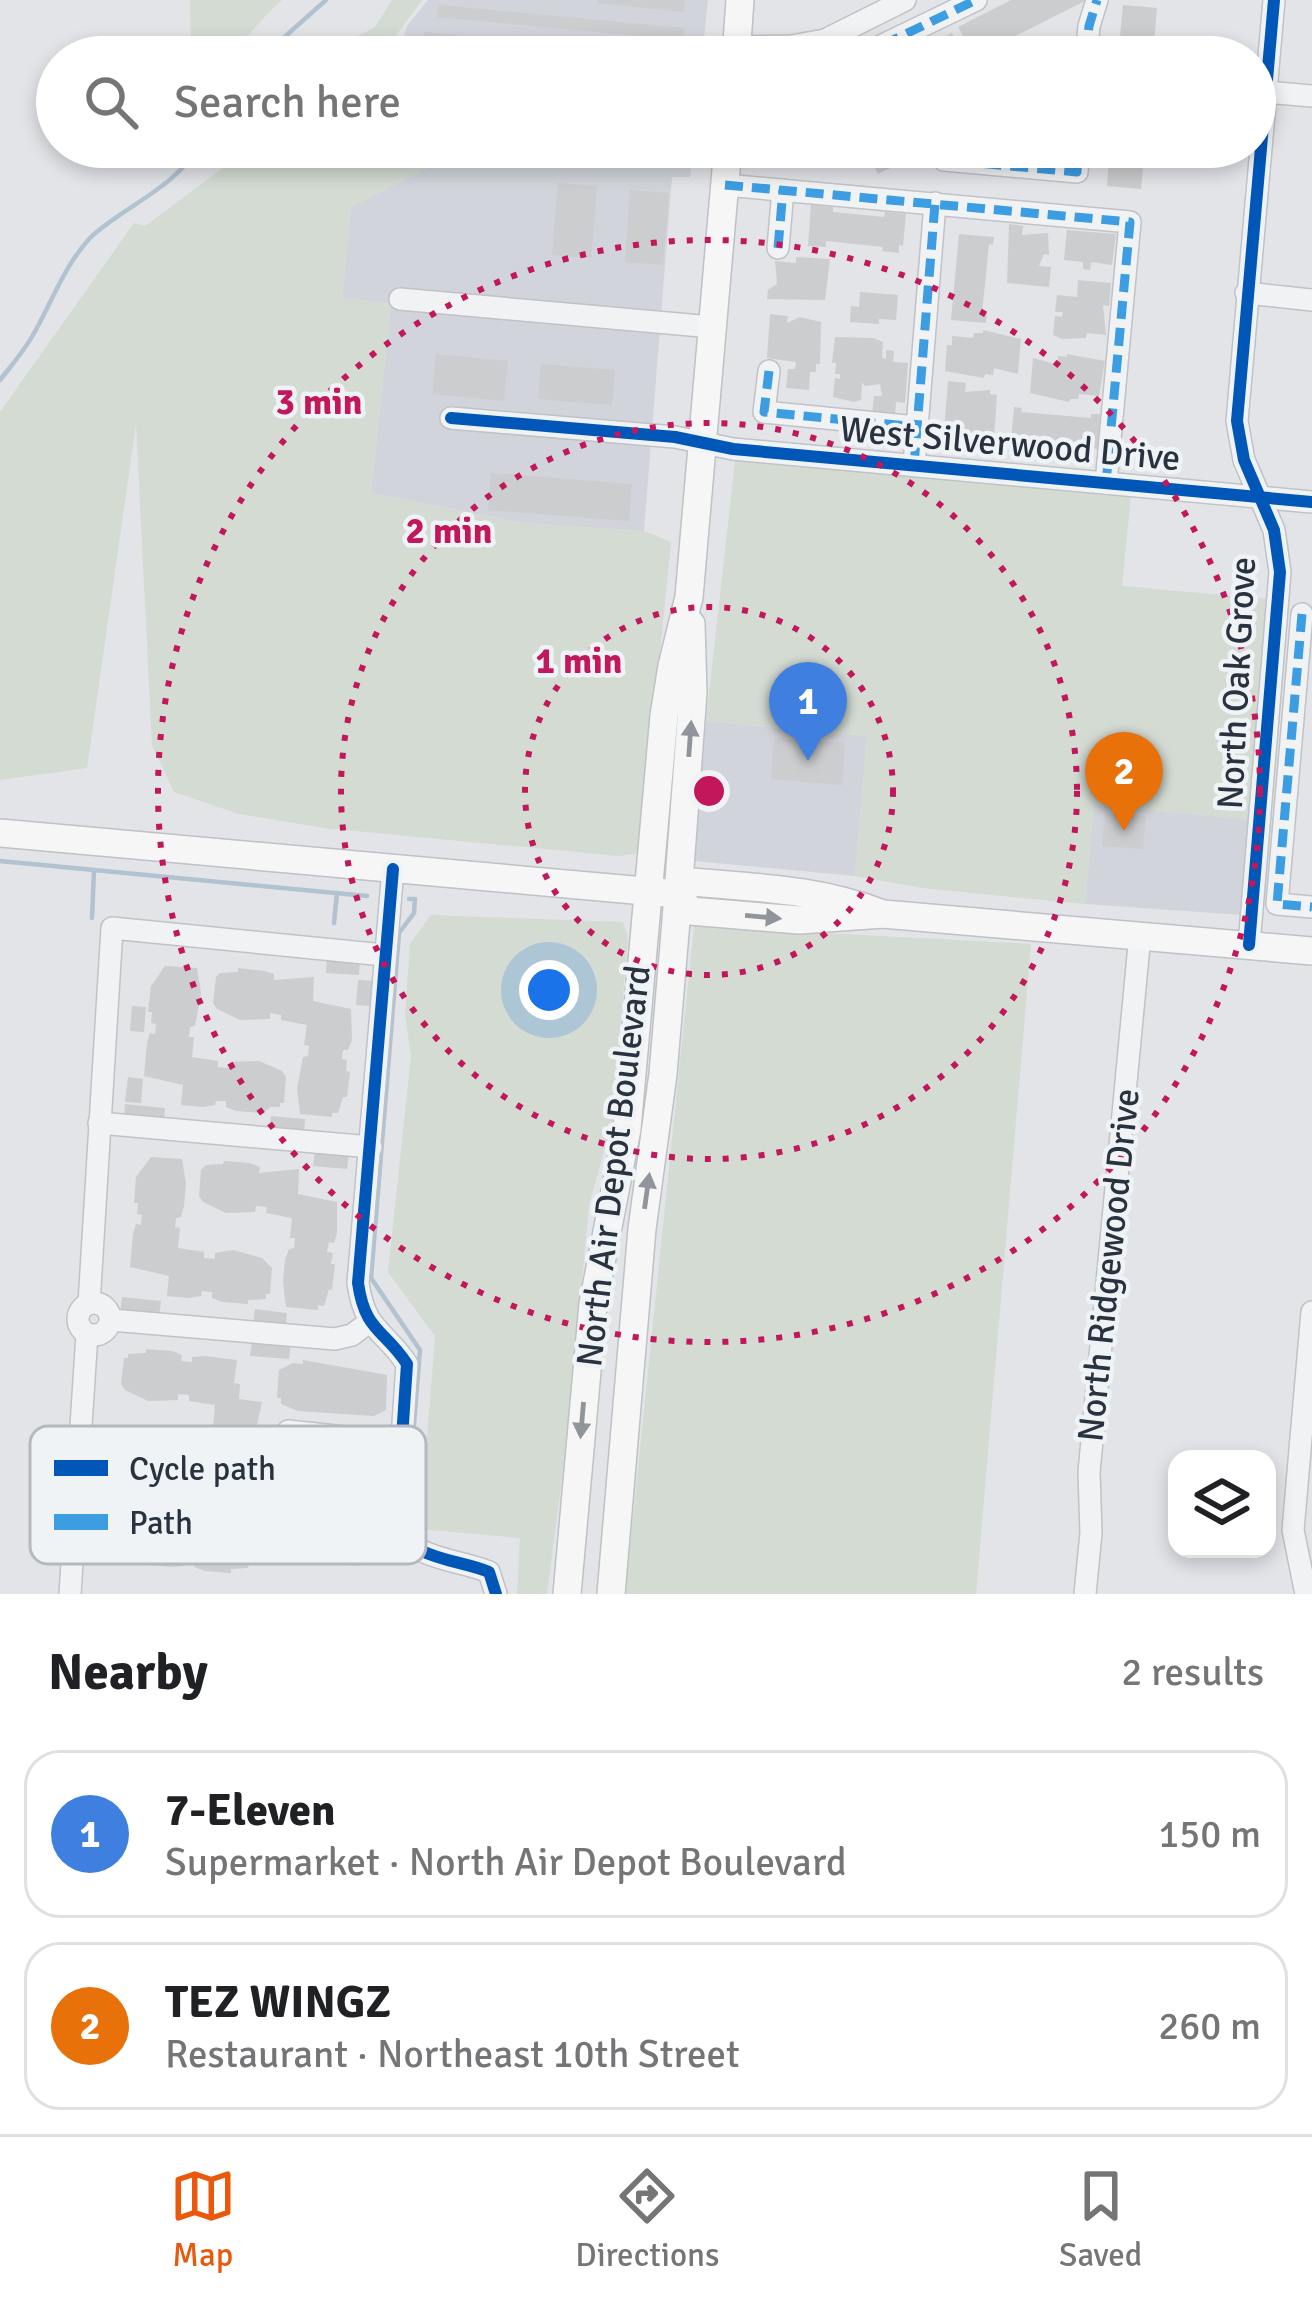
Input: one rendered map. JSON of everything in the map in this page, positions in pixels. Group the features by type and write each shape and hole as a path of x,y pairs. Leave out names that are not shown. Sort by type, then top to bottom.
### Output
{"main road":[{"path":"737,36 740,0"},
{"name":"North Air Depot Boulevard","path":"611,1594 678,894 693,692 689,597 726,168"},
{"name":"North Air Depot Boulevard","path":"567,1594 593,1304 627,1129 671,666 689,597"},
{"path":"0,832 678,894 690,911 799,920 883,914 1312,950"},
{"path":"593,1304 635,1307"}],"street":[{"path":"833,36 905,0"},
{"path":"914,36 976,0"},
{"path":"1087,36 1097,0"},
{"name":"North Oak Grove","path":"1271,36 1274,0"},
{"path":"1276,93 1312,96"},
{"path":"1033,168 1077,172 1077,168"},
{"name":"North Oak Grove","path":"1249,945 1280,572 1274,530 1244,460 1237,421 1258,168"},
{"path":"724,184 1130,222 1106,483"},
{"path":"778,248 783,190"},
{"path":"914,465 935,203"},
{"path":"1246,293 1312,300"},
{"path":"400,299 712,327"},
{"path":"769,371 764,412 917,427"},
{"name":"West Silverwood Drive","path":"451,418 1312,502"},
{"path":"1278,613 1307,615 1277,904 1312,907"},
{"path":"393,868 358,1283 369,1322 407,1364 403,1426"},
{"path":"111,1320 104,1333 87,1334 78,1318 88,1304 112,928 384,955"},
{"name":"North Ridgewood Drive","path":"1085,1594 1089,1472 1140,935"},
{"path":"99,1123 371,1148"},
{"path":"88,1304 103,1305 111,1320"},
{"path":"1306,1594 1294,1530 1312,1312"},
{"path":"111,1320 335,1339 352,1335 369,1322"},
{"path":"81,1426 87,1334"},
{"path":"426,1553 490,1572 496,1594"},
{"path":"70,1594 72,1564"}],"shaded area":[{"path":"190,0 282,0 248,36 191,36"},
{"path":"392,0 422,0 395,36 358,36 374,28"},
{"path":"428,0 708,0 704,36 404,36"},
{"path":"223,168 429,168 351,207 342,298 391,304 371,493 522,523 644,531 671,542 640,853 619,856 324,828 239,814 174,792 152,745 136,424 87,768 0,780 0,412 134,223 145,226"},
{"path":"428,168 691,168 690,177 672,177 644,531 522,523 371,493 391,304 342,298 351,206"},
{"path":"735,461 1131,496 1122,586 1268,599 1251,820 1094,805 1085,904 922,888 855,876 867,736 706,721"},
{"path":"706,721 867,736 855,876 694,861"},
{"path":"1094,804 1251,820 1242,915 1085,904"},
{"path":"431,915 623,922 628,938 612,1123 589,1205 569,1424 547,1594 517,1594 520,1538 426,1530 426,1452 435,1336 388,1272 411,1056 405,1015 410,944"},
{"path":"694,926 1031,944 976,1594 625,1594"}],"building":[{"path":"597,0 685,0 684,12"},
{"path":"1011,0 1087,0 1016,36 963,36 958,27"},
{"path":"439,5 684,28 683,36 640,36 437,17"},
{"path":"1123,5 1157,8 1155,36 1120,36"},
{"path":"1108,168 1143,168 1141,189 1107,186"},
{"path":"558,183 597,186 591,258 552,255"},
{"path":"630,190 669,193 663,265 625,262"},
{"path":"811,205 884,217 885,212 906,214 903,246 899,245 899,253 826,241 826,247 808,246"},
{"path":"1009,224 1023,226 1022,235 1048,233 1049,255 1044,254 1039,266 1051,267 1049,287 1007,283"},
{"path":"1067,230 1116,234 1112,265 1091,262 1090,270 1083,269 1083,262 1064,260"},
{"path":"959,234 994,237 993,245 989,244 982,313 987,313 986,323 951,320"},
{"path":"796,257 830,259 825,300 767,299 768,290 777,284 775,261 796,263"},
{"path":"1078,280 1111,283 1109,306 1103,305 1106,335 1087,333 1086,338 1062,339 1053,335 1055,316 1062,317 1063,312 1055,312 1057,295 1077,297"},
{"path":"860,292 898,295 896,320 850,322 851,306 859,307"},
{"path":"770,314 788,316 787,323 800,317 821,322 820,364 816,372 810,372 809,390 786,388 788,369 795,369 796,362 767,358"},
{"path":"983,330 1021,339 1018,374 994,368 993,375 984,378 945,371 952,336 973,338"},
{"path":"835,337 873,338 883,342 882,358 886,359 886,350 894,351 893,362 908,363 905,403 896,402 895,417 872,415 874,396 882,396 880,384 865,386 862,382 861,400 854,402 833,397 835,378 840,379 832,363"},
{"path":"436,354 508,361 504,401 432,394"},
{"path":"1058,356 1105,361 1099,396 1079,394 1069,402 1030,393 1033,358 1058,365"},
{"path":"541,364 615,370 612,405 538,399"},
{"path":"948,381 966,383 965,392 990,390 997,395 994,439 964,433 964,438 951,437 944,432"},
{"path":"1014,407 1022,408 1021,412 1091,418 1091,414 1100,414 1098,449 1011,442"},
{"path":"491,473 632,484 629,521 488,510"},
{"path":"774,738 845,743 842,785 771,779"},
{"path":"1105,813 1146,816 1143,849 1102,846"},
{"path":"327,958 360,960 359,975 326,973"},
{"path":"165,966 197,968 201,993 195,1026 190,1027 192,1057 229,1068 230,1062 259,1061 282,1071 286,1077 280,1107 262,1113 236,1111 226,1107 226,1101 203,1107 181,1105 183,1085 144,1076 147,1043 156,1024 151,1023 152,1012 148,1012 151,986"},
{"path":"238,968 274,974 274,980 314,977 313,1001 351,1009 352,1040 342,1059 347,1060 346,1071 350,1072 347,1097 332,1117 300,1114 297,1089 303,1057 308,1056 309,1046 304,1045 307,1025 270,1013 270,1019 240,1020 213,1003 216,977 238,972"},
{"path":"358,980 373,981 371,1006 356,1005"},
{"path":"132,1006 146,1007 144,1032 130,1031"},
{"path":"128,1077 143,1079 141,1103 125,1102"},
{"path":"125,1104 165,1108 164,1123 124,1118"},
{"path":"271,1116 305,1119 304,1134 269,1131"},
{"path":"315,1151 349,1154 347,1169 313,1166"},
{"path":"151,1157 182,1159 186,1184 181,1217 176,1218 178,1248 204,1252 204,1258 215,1259 215,1253 233,1250 262,1258 272,1268 266,1299 248,1300 248,1304 222,1302 212,1298 212,1292 202,1291 201,1296 189,1298 167,1296 169,1276 130,1267 133,1234 142,1215 137,1214 138,1203 134,1203 136,1177"},
{"path":"224,1161 250,1163 260,1167 259,1173 299,1169 298,1194 337,1202 337,1233 327,1252 333,1253 331,1264 335,1264 332,1290 318,1310 286,1307 283,1282 285,1260 294,1248 292,1218 256,1206 255,1212 226,1213 199,1196 201,1170"},
{"path":"122,1297 161,1301 159,1318 120,1314"},
{"path":"255,1309 287,1313 286,1327 253,1324"},
{"path":"252,1341 291,1344 289,1359 250,1356"},
{"path":"146,1349 172,1351 182,1355 181,1361 192,1362 192,1357 205,1356 237,1360 234,1383 240,1384 239,1399 262,1402 257,1426 213,1426 215,1405 189,1401 189,1395 148,1401 125,1390 121,1384 124,1358 146,1353"},
{"path":"303,1360 387,1375 386,1410 374,1416 298,1411 281,1404 277,1398 279,1370 303,1364"},
{"path":"195,1564 249,1564 231,1573"}],"waterway":[{"path":"286,36 326,0"},
{"path":"0,380 29,341 90,238 182,168"},
{"path":"0,861 367,896"},
{"path":"92,918 94,870"},
{"path":"334,923 337,893"},
{"path":"409,899 415,899 414,913 399,933 371,1278 420,1350 414,1426"}],"marked path":[{"path":"901,36 976,0"},
{"path":"1088,36 1097,0"},
{"path":"1033,168 1077,172 1077,168"},
{"path":"725,185 1130,222 1106,483"},
{"path":"778,248 783,190"},
{"path":"914,465 935,203"},
{"path":"769,371 764,412 917,427"},
{"path":"1302,614 1277,904 1312,907"}],"cycle path":[{"path":"1271,36 1274,0"},
{"path":"1249,945 1280,572 1274,530 1244,460 1237,421 1259,168"},
{"path":"451,418 1312,502"},
{"path":"393,869 358,1283 371,1321 407,1364 403,1426"},
{"path":"426,1553 489,1572 496,1594"}],"place":[{"name":"7-Eleven","path":"808,761"},
{"name":"TEZ WINGZ","path":"1124,831"}]}
